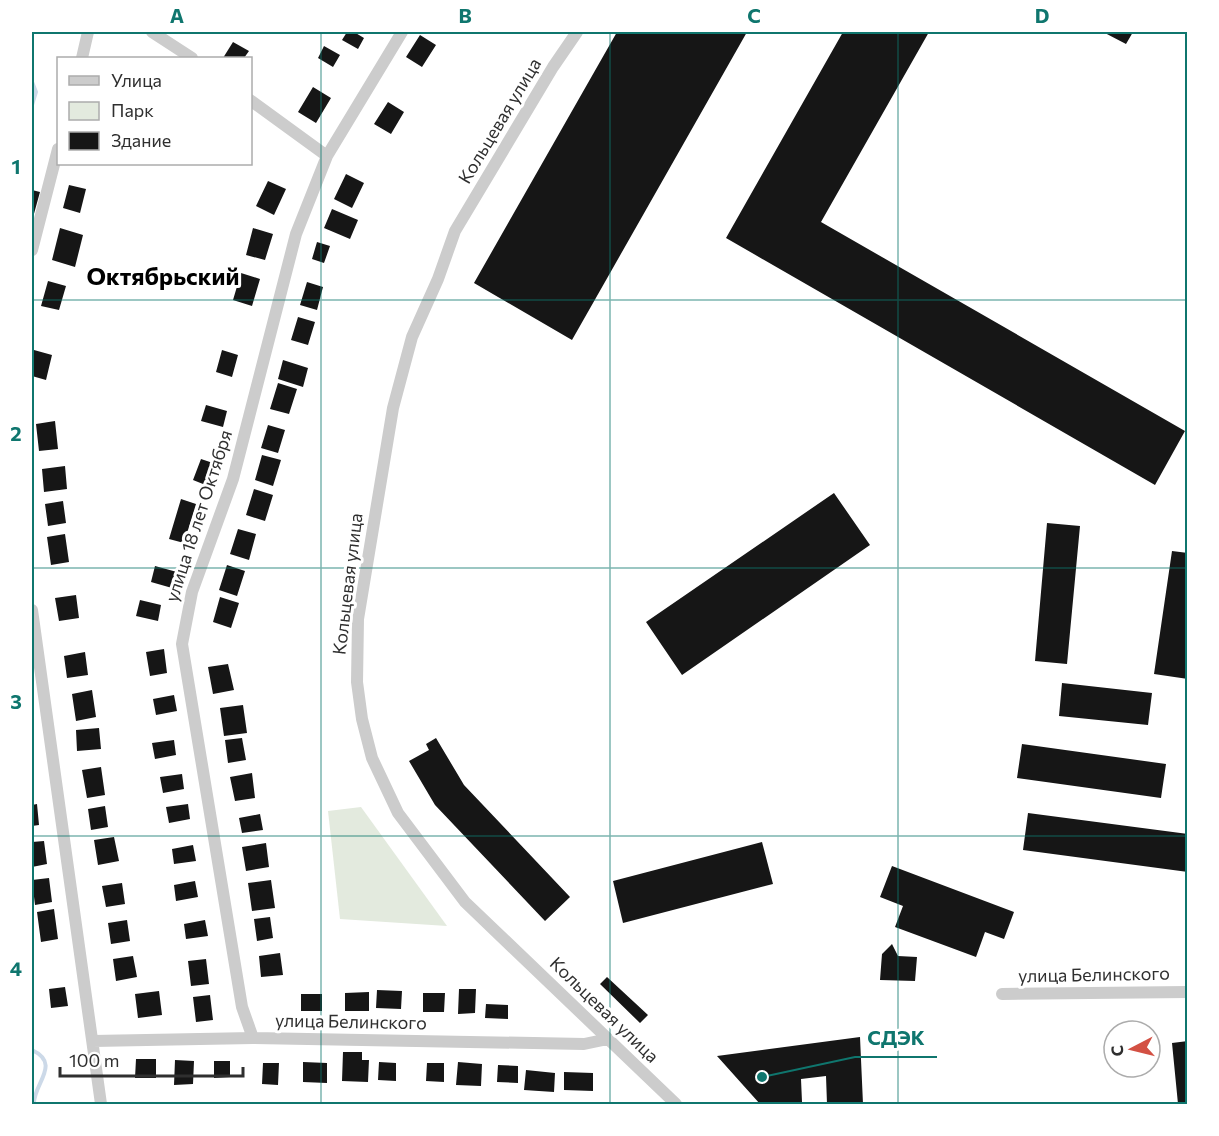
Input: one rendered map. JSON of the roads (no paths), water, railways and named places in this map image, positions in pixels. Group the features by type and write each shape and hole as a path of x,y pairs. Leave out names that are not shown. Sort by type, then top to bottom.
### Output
{"street":[{"path":"82,57 88,32"},
{"path":"152,32 190,57"},
{"name":"улица 18 лет Октября","path":"253,1038 242,1007 182,645 192,592 233,479 296,234 327,156 402,32"},
{"name":"Кольцевая улица","path":"577,32 553,67 456,231 412,337 398,384 388,439 362,597 356,662 362,719 372,758 389,796 408,828 465,902 676,1104"},
{"path":"252,101 327,156"},
{"path":"32,250 57,152"},
{"path":"32,610 46,725 101,1104"},
{"name":"улица Белинского","path":"1002,994 1188,992"},
{"name":"улица Белинского","path":"93,1041 253,1038 584,1044 608,1040"}],"waterway":[{"path":"32,82 36,92 32,105"},
{"path":"32,1050 41,1056 46,1068 34,1104"}],"place":[{"name":"СДЭК","path":"762,1077"}],"district":[{"name":"Октябрьский","path":"163,277"}]}
